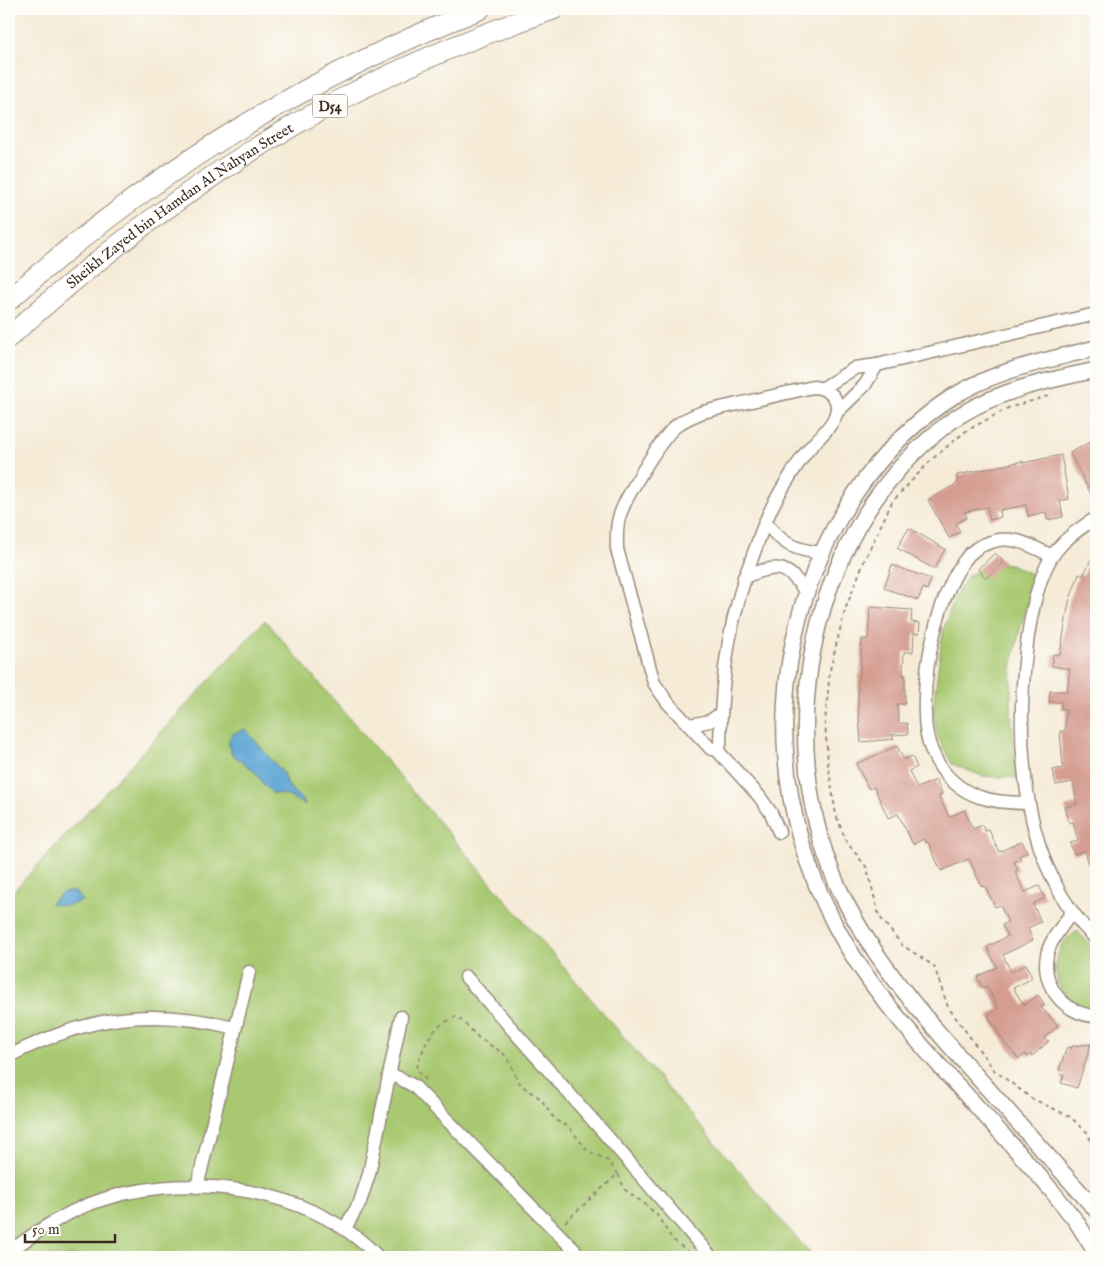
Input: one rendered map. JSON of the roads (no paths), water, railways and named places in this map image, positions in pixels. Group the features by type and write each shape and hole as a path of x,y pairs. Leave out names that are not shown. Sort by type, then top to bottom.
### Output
{"highway":[{"name":"Sheikh Zayed bin Hamdan Al Nahyan Street","path":"9,300 105,221 181,166 258,117 296,95 390,47 480,9"},
{"name":"Sheikh Zayed bin Hamdan Al Nahyan Street","path":"9,337 79,276 125,240 219,172 311,116 434,56 554,9"}],"street":[{"path":"824,388 855,368 877,365 1096,314"},
{"path":"1096,348 1020,366 996,374 953,397 933,411 897,442 866,476 841,515 822,553 807,594 796,633 789,671 785,710 788,773 798,826 808,860 824,902 849,949 895,1015 1052,1191 1076,1221 1096,1253"},
{"path":"716,749 720,745 727,644 744,577 765,522 777,496 808,450 836,413 865,385 877,365"},
{"path":"1096,370 1039,383 986,401 961,415 938,432 898,471 864,516 829,592 813,652 808,683 806,729 809,776 821,836 842,894 866,938 894,980 925,1018 1096,1210"},
{"path":"779,832 771,813 759,796 716,749 711,749 660,693 650,671 617,549 616,534 624,504 666,436 676,425 689,417 703,412 813,387 824,388 832,394 837,403 836,413"},
{"path":"1096,518 1068,538 1052,556 1034,604 1027,638 1023,676 1022,739 1029,803 1042,852 1072,912 1096,940"},
{"path":"765,522 777,536 793,548 822,553"},
{"path":"1029,803 1002,803 974,796 946,774 934,756 929,742 925,714 926,686 930,652 940,614 954,578 972,552 993,541 1005,539 1017,540 1052,556"},
{"path":"744,577 764,569 774,568 783,570 792,574 807,594"},
{"path":"690,725 710,721 722,713"},
{"path":"1072,912 1049,949 1046,962 1047,976 1051,988 1069,1008 1081,1014 1096,1016"},
{"path":"197,1187 248,972"},
{"path":"466,977 711,1257"},
{"path":"9,1056 67,1031 108,1020 128,1017 184,1018 235,1028"},
{"path":"345,1228 365,1188 401,1018"},
{"path":"389,1075 406,1081 417,1089 581,1257"},
{"path":"9,1252 50,1224 88,1204 130,1193 155,1189 197,1187 240,1190 277,1198 305,1208 345,1228 378,1257"}],"water":[{"path":"245,729 283,773 286,782 305,805 286,795 272,793 255,772 231,753 228,743 232,734"},
{"path":"74,891 82,901 67,906 51,904 62,893"}]}
